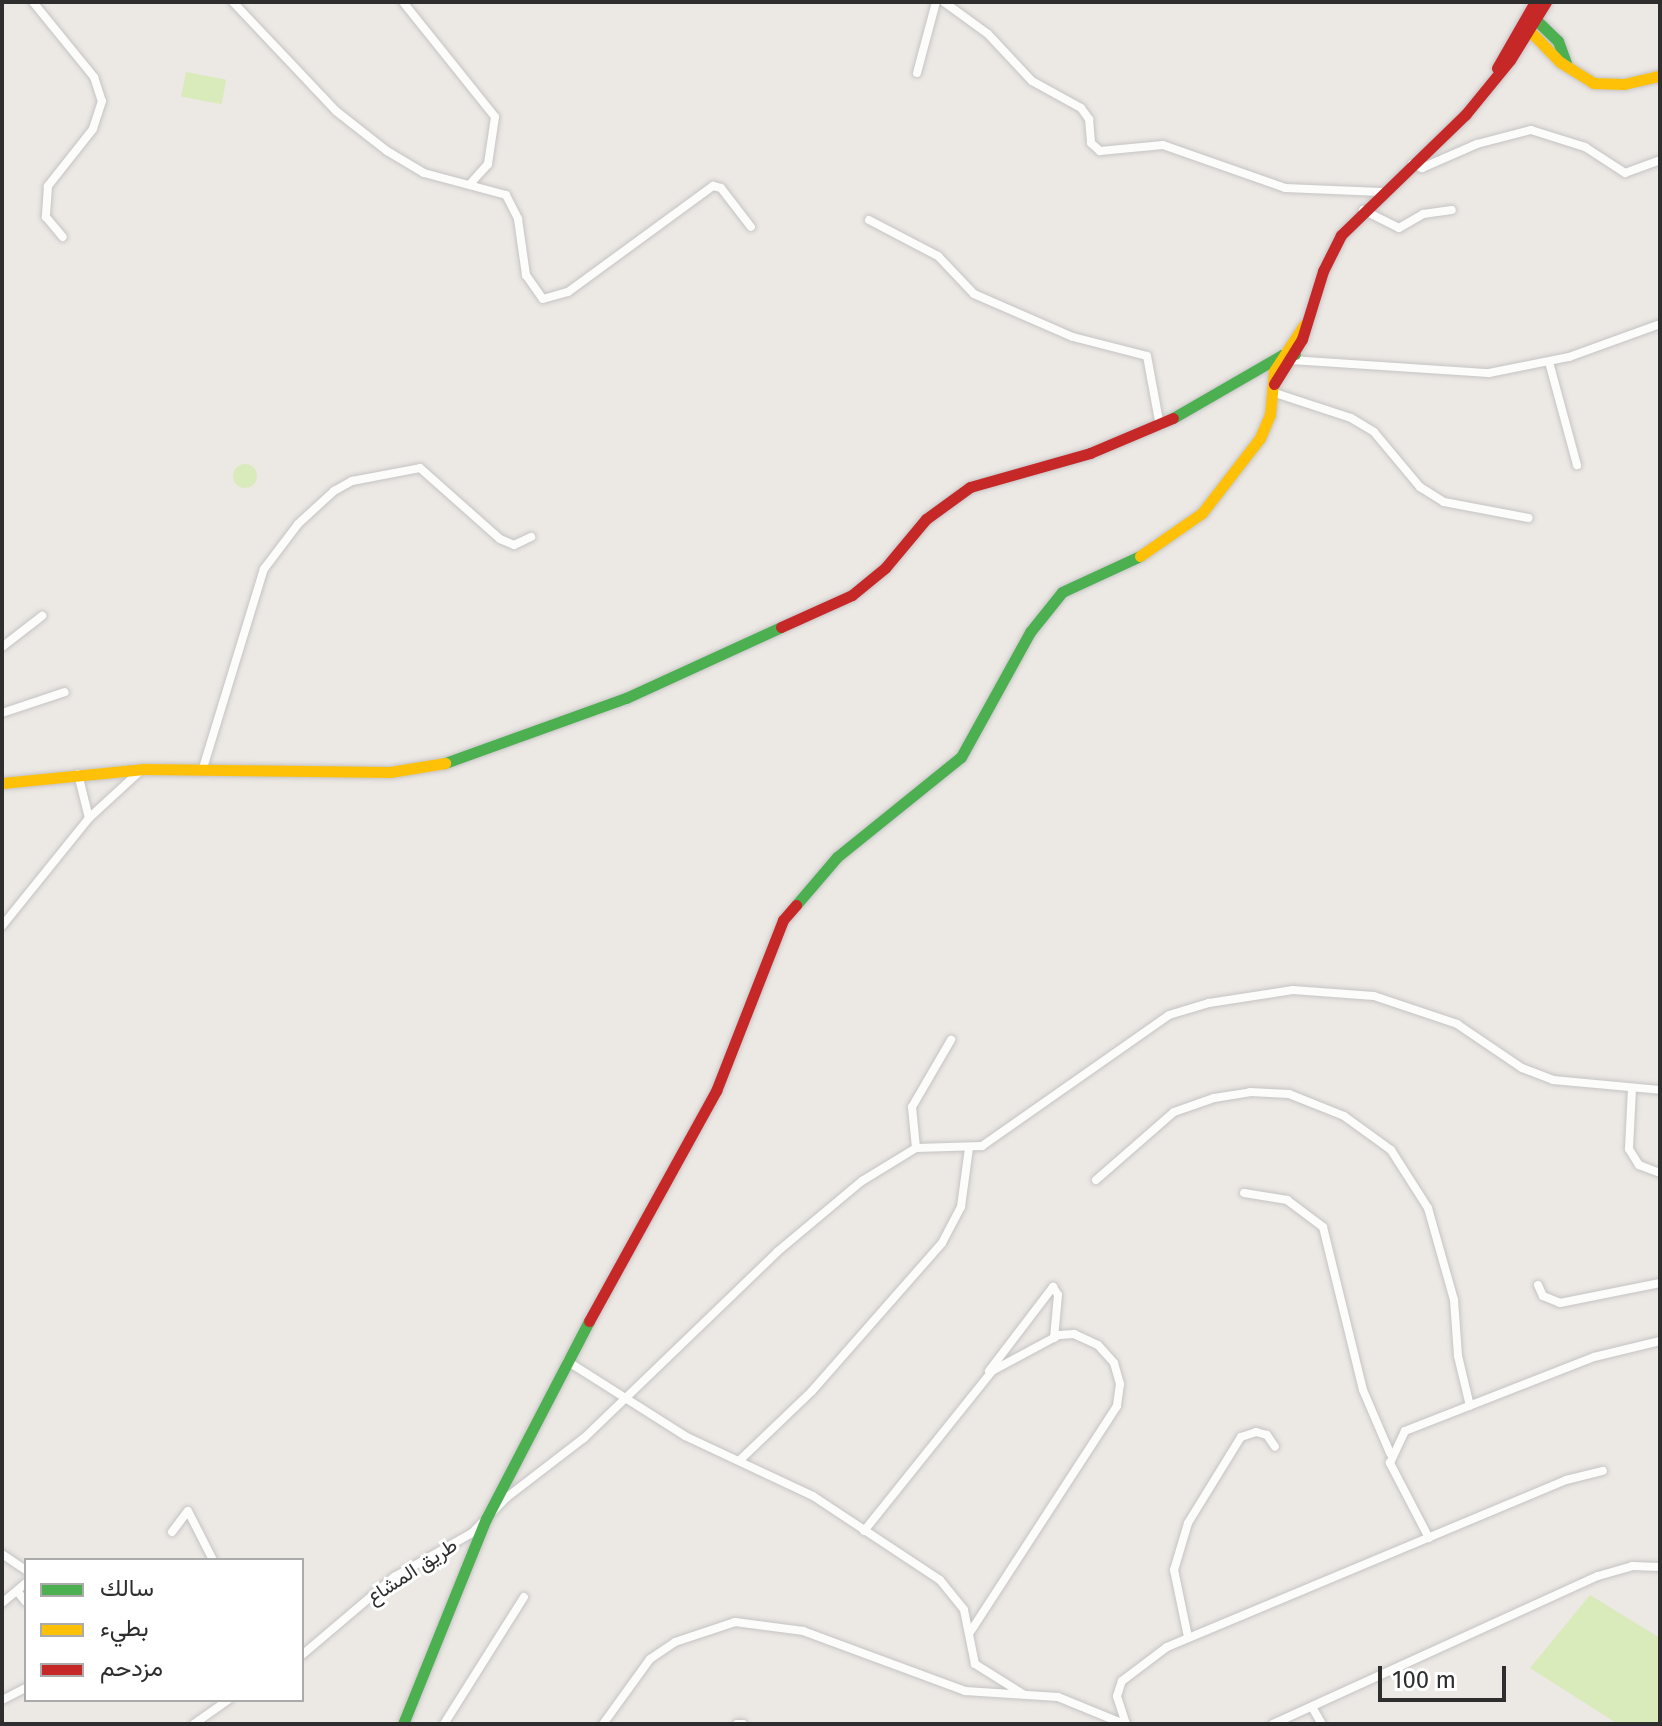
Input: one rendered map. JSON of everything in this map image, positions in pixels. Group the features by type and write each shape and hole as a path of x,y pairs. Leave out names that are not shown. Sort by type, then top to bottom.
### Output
{"street":[{"path":"33,2 94,77 102,101 93,129 48,186 46,217 63,237"},
{"path":"233,2 360,130 424,173 497,190 512,203 526,275 543,299 568,292 713,186 721,188 751,227"},
{"path":"403,2 495,117 488,164 470,184"},
{"path":"917,73 936,2"},
{"path":"944,2 988,34 1032,81 1081,108 1089,119 1091,143 1100,151 1163,145 1285,188 1381,192"},
{"path":"1530,22 1535,2"},
{"path":"403,1724 486,1519 567,1361 716,1091 774,938 795,902 837,857 961,757 1030,632 1062,592 1158,547 1202,513 1260,438 1274,389 1304,325 1332,250 1362,210 1485,89 1546,2"},
{"path":"1530,22 1568,66 1609,86 1660,76"},
{"path":"1412,164 1422,168 1477,144 1531,130 1585,147 1625,173 1660,160"},
{"path":"1362,210 1399,228 1423,214 1452,210"},
{"path":"869,220 938,256 974,294 1073,337 1147,356 1160,426"},
{"path":"2,783 144,769 390,772 449,762 626,698 852,595 885,568 926,519 970,487 1090,453 1160,426 1248,378 1285,362 1454,373 1549,362 1660,324"},
{"path":"1248,378 1285,362"},
{"path":"1549,362 1577,465"},
{"path":"1274,389 1351,418 1374,432 1420,487 1444,502 1529,518"},
{"path":"203,768 264,569 298,524 340,487 420,468 500,539 514,545 531,537"},
{"path":"2,647 42,616"},
{"path":"2,713 65,692"},
{"path":"2,926 89,818 144,769"},
{"path":"78,774 89,818"},
{"path":"951,1040 912,1107 916,1148 969,1148 990,1141 1169,1015 1209,1003 1293,990 1393,1000 1457,1024 1535,1074 1632,1089 1660,1090"},
{"path":"1632,1089 1629,1149 1639,1165 1660,1173"},
{"path":"1096,1180 1174,1112 1214,1098 1250,1092 1289,1094 1344,1116 1391,1150 1428,1208 1454,1300 1458,1356 1470,1406"},
{"name":"طريق المشاع","path":"304,1653 394,1577 472,1533 631,1398 661,1361 819,1214 916,1148"},
{"path":"740,1460 812,1391 942,1243 961,1207 969,1148"},
{"path":"1244,1193 1287,1200 1323,1227 1363,1390 1390,1453 1394,1477 1429,1538"},
{"path":"1538,1285 1543,1296 1560,1303 1660,1283"},
{"path":"864,1531 1053,1287 1058,1295 1054,1338"},
{"path":"970,1632 1117,1406 1120,1384 1114,1363 1098,1345 1074,1334 1054,1338 1018,1354 978,1387"},
{"path":"1390,1453 1405,1431 1594,1357 1660,1341"},
{"path":"567,1361 631,1398 685,1436 813,1496 952,1592 970,1632 972,1657 979,1669 1023,1694"},
{"path":"1188,1637 1174,1570 1188,1523 1241,1437 1256,1432 1267,1435 1275,1447"},
{"path":"1125,1724 1117,1696 1122,1681 1144,1661 1188,1637 1566,1480 1603,1471"},
{"path":"172,1532 188,1511 212,1558"},
{"path":"2,1554 24,1569"},
{"path":"1273,1724 1598,1576 1632,1566 1660,1567"},
{"path":"2,1603 24,1585"},
{"path":"17,1591 24,1600"},
{"path":"444,1724 524,1597"},
{"path":"603,1724 650,1659 675,1642 735,1622 803,1631 965,1691 1058,1697 1125,1724"},
{"path":"2,1700 24,1689"},
{"path":"194,1724 225,1702"},
{"path":"1312,1707 1322,1724"}],"green space":[{"path":"186,72 226,80 221,104 181,97"},
{"path":"245,464 254,467 257,476 254,485 245,488 236,485 233,476 236,467"},
{"path":"1590,1595 1660,1638 1660,1724 1618,1724 1530,1668"}],"traffic: fast":[{"path":"1532,16 1558,41 1567,66"},
{"path":"1173,418 1282,355 1295,354"},
{"path":"796,905 837,857 961,757 1030,632 1062,592 1140,556"},
{"path":"445,763 626,698 781,627"},
{"path":"403,1724 486,1519 589,1321"}],"traffic: slow":[{"path":"1523,24 1560,62 1593,83 1624,84 1660,76"},
{"path":"1140,556 1202,513 1260,438 1270,415 1274,371 1304,325"},
{"path":"2,783 144,769 390,772 445,763"}],"traffic: jam":[{"path":"1497,68 1535,2"},
{"path":"1274,384 1302,339 1323,271 1341,235 1465,115 1510,60 1546,2"},
{"path":"781,627 852,595 885,568 926,519 970,487 1090,453 1173,418"},
{"path":"589,1321 716,1091 783,920 796,905"}]}
